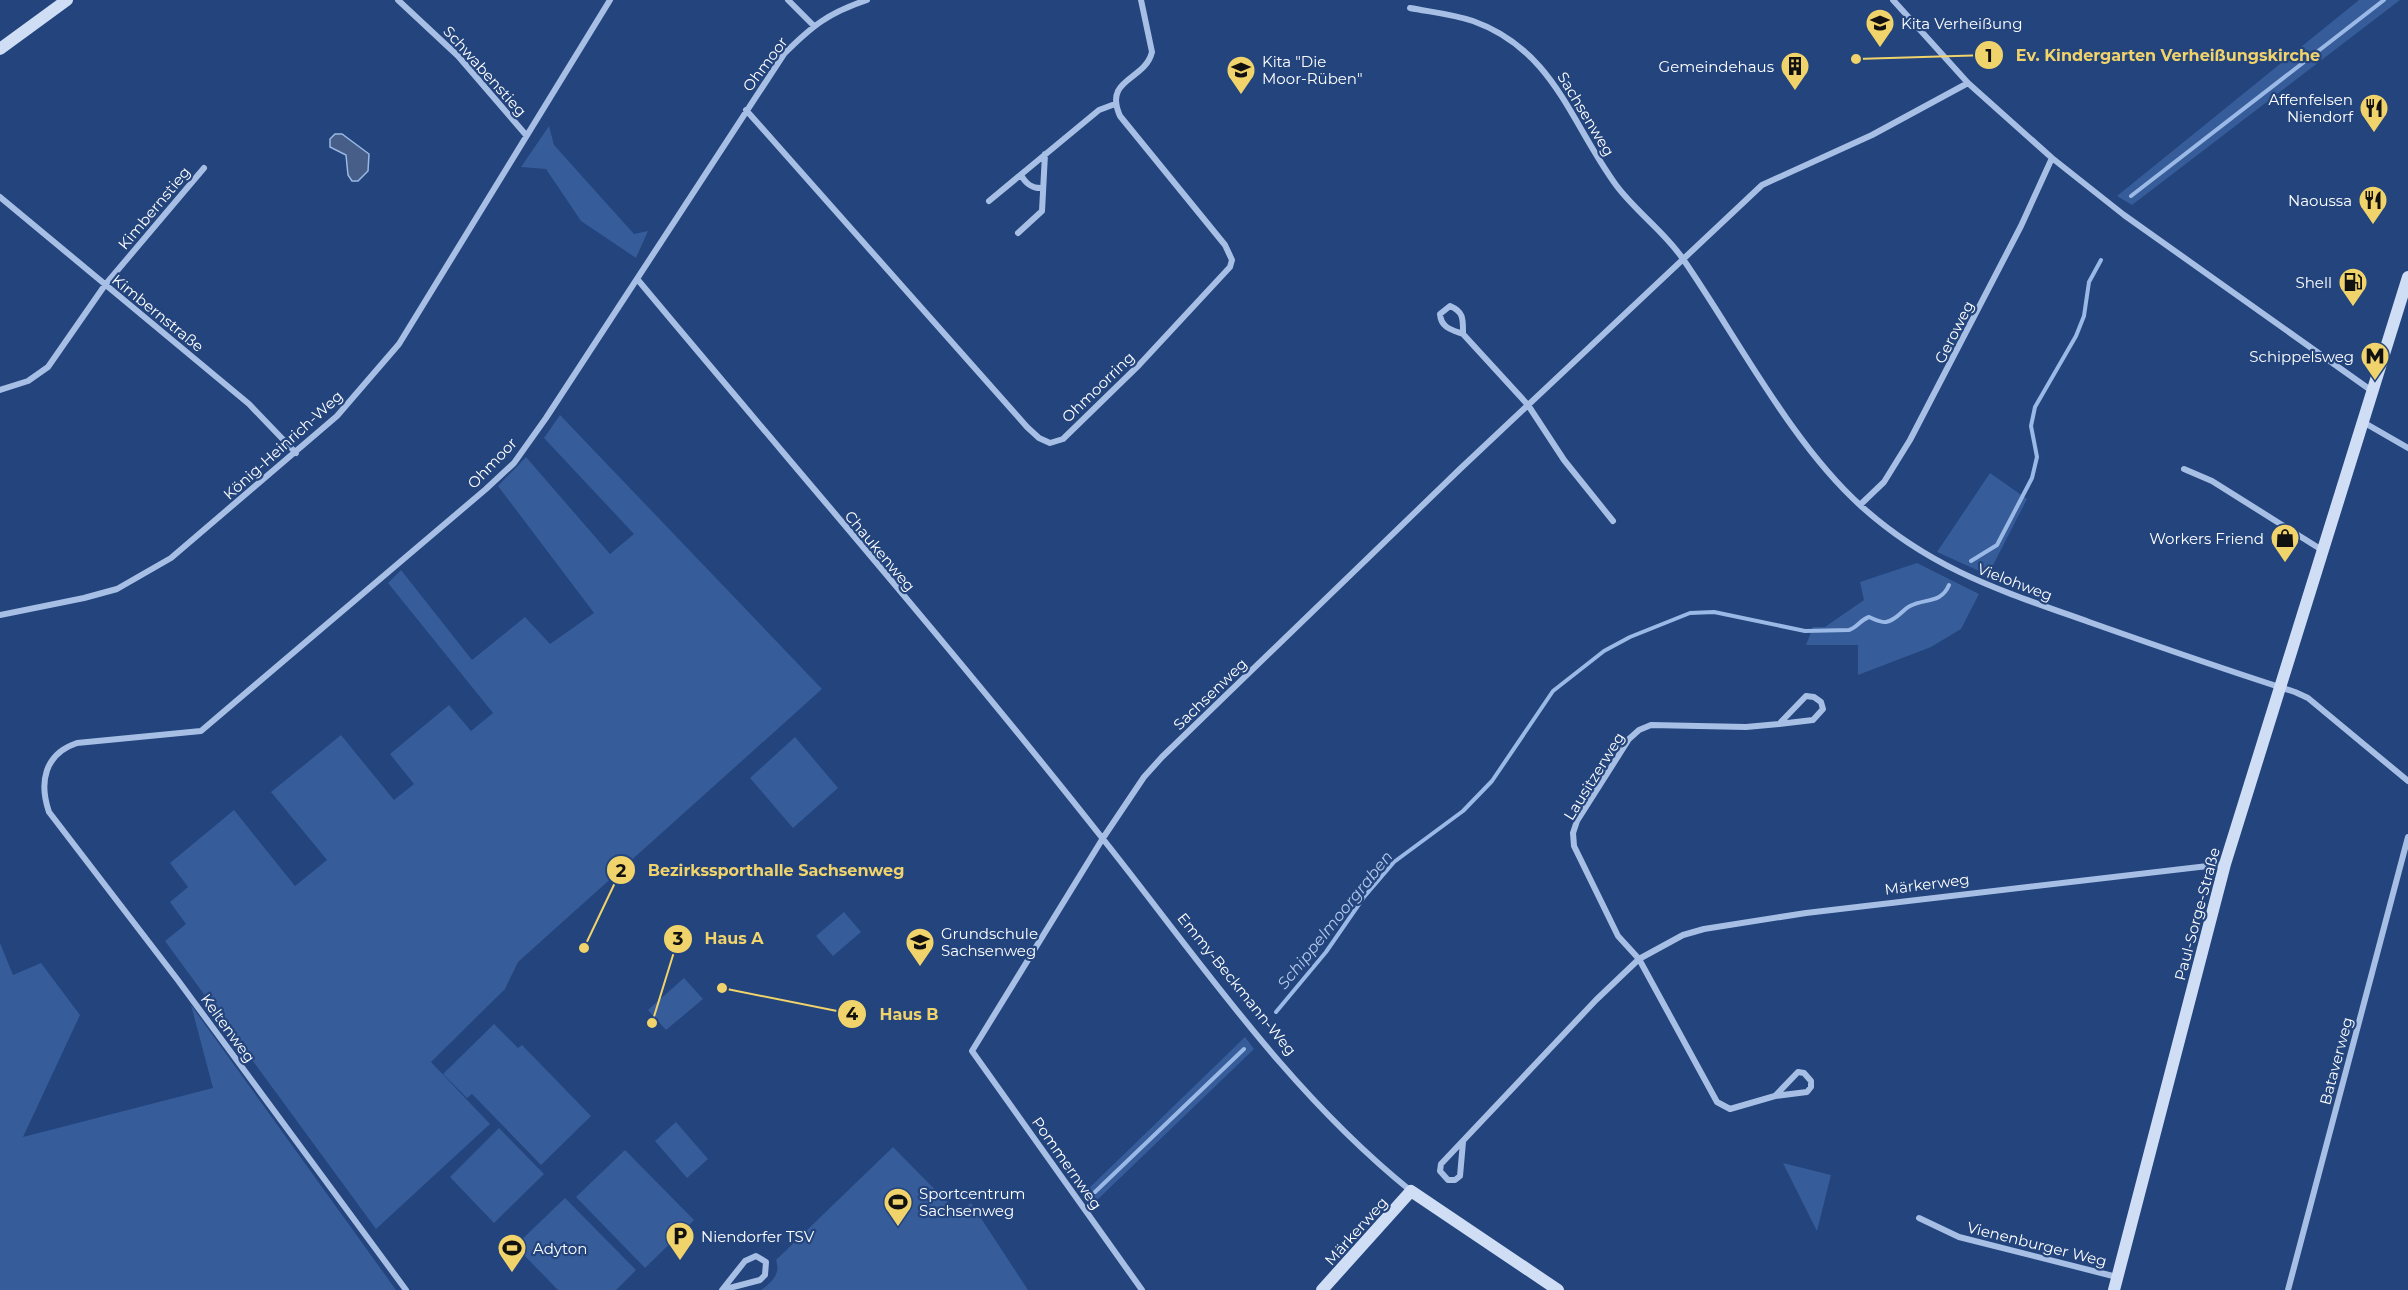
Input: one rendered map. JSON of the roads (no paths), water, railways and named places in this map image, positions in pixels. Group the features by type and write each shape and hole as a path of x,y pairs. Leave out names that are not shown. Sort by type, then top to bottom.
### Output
{"street":[{"path":"0,49 67,0"},
{"name":"Schwabenstieg","path":"398,0 458,56 526,135"},
{"name":"König-Heinrich-Weg","path":"0,615 117,589 145,574 171,558 337,416 399,344 610,0"},
{"path":"788,0 813,25"},
{"name":"Ohmoor","path":"44,776 50,761 61,750 76,743 201,731 514,463 638,280 784,54 813,25 846,7 867,0"},
{"path":"990,201 1099,110 1115,104 1119,88 1144,66 1152,52 1141,0"},
{"path":"1893,0 1968,83 2052,158 2124,215 2372,391"},
{"name":"Sachsenweg","path":"1410,8 1471,20 1489,28 1528,53 1560,90 1595,154 1619,189 1671,241 1682,258"},
{"name":"Sachsenweg","path":"972,1051 1103,838 1144,777 1162,757 1682,258 1762,185 1872,135 1968,83"},
{"name":"Ohmoorring","path":"746,110 1027,427 1039,438 1050,442 1063,439 1139,365 1226,275 1232,260 1225,245 1120,116 1115,104"},
{"path":"1018,233 1042,211 1045,154"},
{"name":"Geroweg","path":"1860,505 1884,482 1910,440 2021,226 2052,158"},
{"name":"Kimbernstieg","path":"0,390 28,381 48,367 105,285 204,168"},
{"path":"1021,175 1024,182 1032,187 1043,188"},
{"name":"Kimbernstraße","path":"0,197 249,404 296,453"},
{"name":"Vielohweg","path":"1682,258 1813,453 1860,505 1909,546 1980,584 2308,698 2408,781"},
{"name":"Paul-Sorge-Straße","path":"2114,1290 2225,864 2408,277"},
{"name":"Chaukenweg","path":"638,280 1103,838"},
{"path":"1463,334 1463,316 1450,306 1444,308 1440,314 1440,321 1446,328 1463,334 1528,405 1564,460 1612,521"},
{"path":"2363,422 2408,448"},
{"path":"2184,469 2212,481 2322,550"},
{"name":"Lausitzerweg","path":"1639,959 1618,936 1574,846 1573,833 1576,821 1629,739 1639,730 1651,725 1746,727 1779,724 1813,720 1823,709 1821,702 1814,696 1806,696 1779,724"},
{"name":"Keltenweg","path":"44,776 44,796 50,812 177,979 406,1290"},
{"name":"Bataverweg","path":"2288,1290 2408,837"},
{"name":"Emmy-Beckmann-Weg","path":"1103,838 1252,1031 1326,1113 1411,1191 1558,1290"},
{"name":"Märkerweg","path":"1463,1142 1461,1172 1458,1178 1448,1180 1442,1174 1440,1167 1463,1142 1596,1000 1639,959 1665,942 1704,929 1806,914 2225,864"},
{"path":"1639,959 1717,1102 1730,1109 1775,1096 1807,1092 1811,1087 1811,1081 1804,1073 1798,1072 1775,1096"},
{"name":"Pommernweg","path":"972,1051 1142,1290"},
{"name":"Märkerweg","path":"1322,1290 1411,1191"},
{"name":"Vienenburger Weg","path":"1919,1218 1959,1237 2118,1277"},
{"path":"761,1257 766,1262 765,1275 760,1280 722,1290 749,1258 761,1257"}],"waterway":[{"name":"Schippelmoorgraben","path":"2131,196 2384,0"},
{"name":"Schippelmoorgraben","path":"1971,561 1997,545 2032,478 2037,457 2031,426 2035,407 2076,336 2084,316 2089,282 2101,260"},
{"name":"Schippelmoorgraben","path":"1276,1012 1326,952 1364,897 1394,862 1463,811 1492,781 1553,691 1604,651 1630,637 1690,613 1714,612 1805,631 1849,630 1869,617 1882,622 1890,621 1910,606 1942,595 1949,585"},
{"name":"Schippelmoorgraben","path":"1095,1192 1244,1049"}],"place":[{"name":"Kita Verheißung","path":"1880,48"},
{"name":"Ev. Kindergarten Verheißungskirche","path":"1856,59"},
{"name":"Gemeindehaus","path":"1795,92"},
{"name":"Kita \"Die Moor-Rüben\"","path":"1241,96"},
{"name":"Affenfelsen Niendorf","path":"2374,134"},
{"name":"Naoussa","path":"2373,226"},
{"name":"Shell","path":"2353,308"},
{"name":"Schippelsweg","path":"2375,382"},
{"name":"Workers Friend","path":"2285,564"},
{"name":"Bezirkssporthalle Sachsenweg","path":"584,948"},
{"name":"Grundschule Sachsenweg","path":"920,968"},
{"name":"Haus B","path":"722,988"},
{"name":"Haus A","path":"652,1023"},
{"name":"Sportcentrum Sachsenweg","path":"898,1228"},
{"name":"Niendorfer TSV","path":"680,1262"},
{"name":"Adyton","path":"512,1274"}]}
